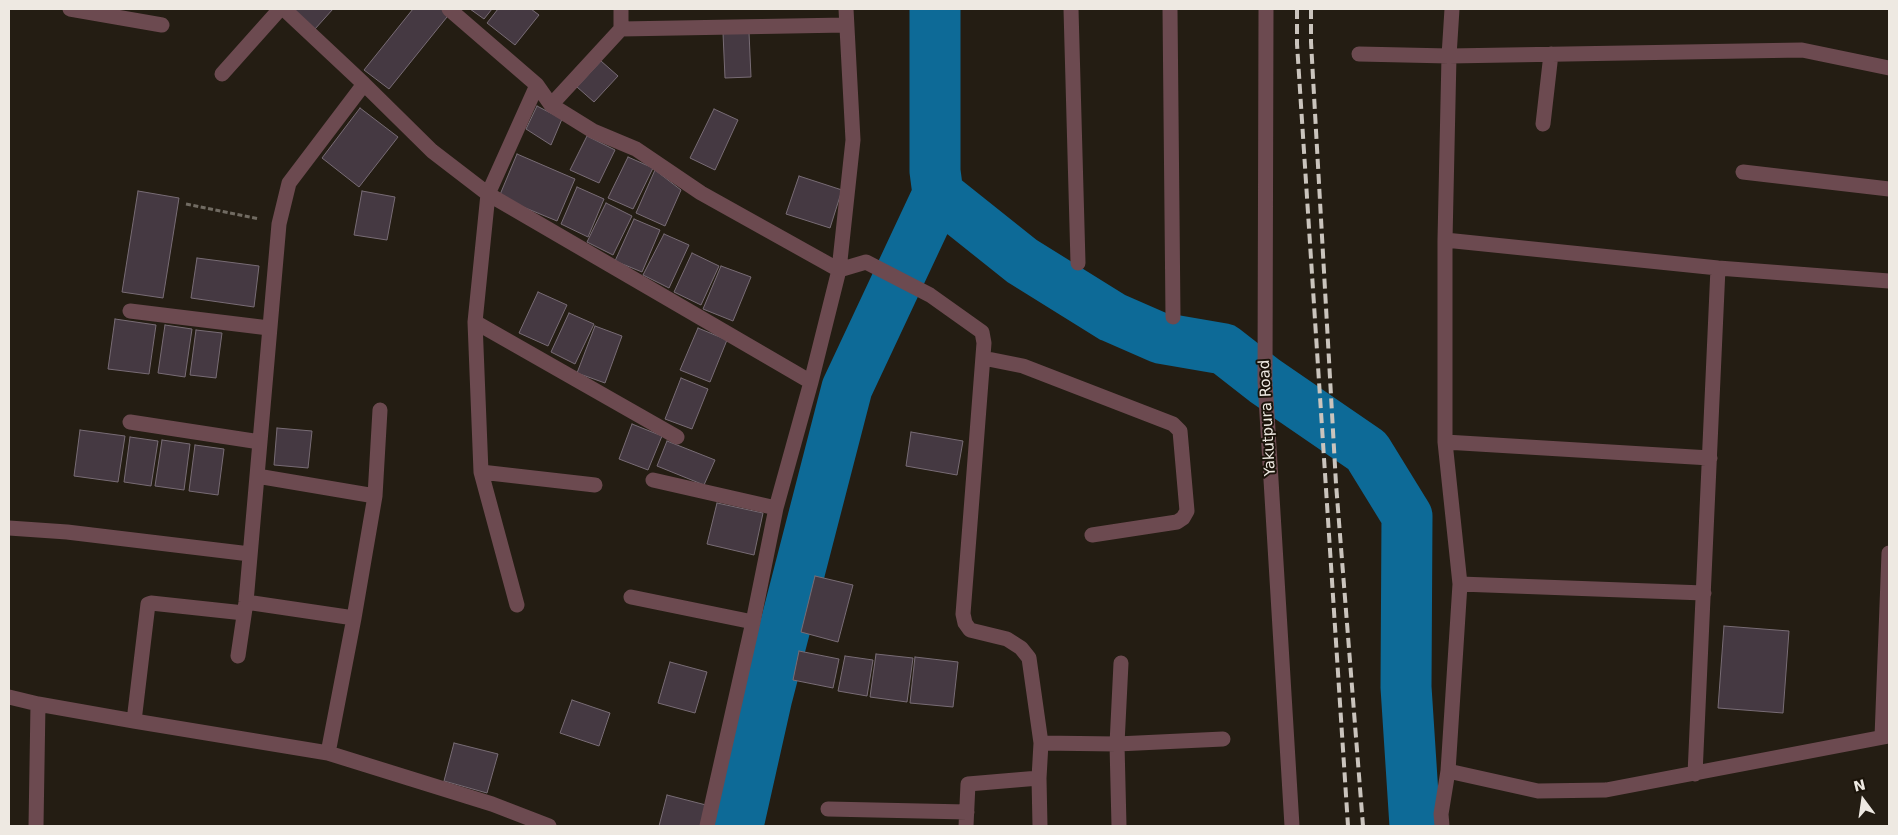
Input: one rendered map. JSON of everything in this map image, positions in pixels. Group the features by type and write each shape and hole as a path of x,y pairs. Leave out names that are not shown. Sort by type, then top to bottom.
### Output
{"street":[{"path":"70,9 162,25"},
{"path":"222,74 280,9"},
{"path":"284,9 432,151 488,194 811,382"},
{"path":"449,9 537,85 551,105 593,131 636,149 701,193 839,270 866,262 930,296 980,330 984,337 983,358 963,614 965,623 970,630 1007,639 1021,648 1029,658 1041,743 1039,778 1040,826"},
{"path":"551,105 621,29 621,9"},
{"path":"707,826 753,622 776,508 811,382 839,270 852,140 846,9"},
{"path":"1071,9 1078,262"},
{"path":"1170,9 1173,317"},
{"name":"Yakutpura Road","path":"1266,9 1265,381 1292,826"},
{"path":"1442,826 1440,814 1448,771 1460,584 1446,442 1445,240 1449,56 1452,9"},
{"path":"621,29 846,25"},
{"path":"1359,54 1449,56 1802,50 1889,68"},
{"path":"1543,124 1551,54"},
{"path":"238,656 245,607 279,224 289,183 364,84"},
{"path":"517,605 481,472 475,322 488,194 537,85"},
{"path":"1743,172 1889,189"},
{"path":"1445,240 1718,268 1889,281"},
{"path":"1695,774 1718,268"},
{"path":"130,311 269,328"},
{"path":"475,322 677,437"},
{"path":"983,358 1023,366 1173,424 1180,431 1187,511 1183,518 1177,522 1092,535"},
{"path":"328,753 375,496 380,410"},
{"path":"130,422 260,442"},
{"path":"1446,442 1710,458"},
{"path":"481,472 595,485"},
{"path":"257,476 375,496"},
{"path":"653,480 776,508"},
{"path":"9,528 67,532 250,554"},
{"path":"1448,771 1538,791 1606,790 1886,736 1889,560"},
{"path":"1460,584 1704,593"},
{"path":"631,597 753,622"},
{"path":"134,721 148,604 245,607 354,618"},
{"path":"1119,826 1117,744 1121,663"},
{"path":"9,697 134,721 328,753 492,804 549,826"},
{"path":"36,826 38,704"},
{"path":"1041,743 1117,744 1223,739"},
{"path":"828,809 966,819 968,784 1039,778"}],"path":[{"path":"186,204 279,224"}],"building":[{"path":"292,9 333,9 315,29"},
{"path":"413,9 447,9 451,12 389,89 364,70"},
{"path":"470,9 492,9 484,19"},
{"path":"498,9 531,9 539,15 515,45 487,23"},
{"path":"749,32 751,77 725,78 723,33"},
{"path":"601,61 618,76 594,102 577,87"},
{"path":"537,106 562,119 551,145 526,129"},
{"path":"360,108 398,137 359,187 322,158"},
{"path":"714,109 738,120 715,170 690,158"},
{"path":"587,136 615,150 599,183 570,170"},
{"path":"517,154 575,179 557,221 499,197"},
{"path":"628,157 653,168 633,209 608,198"},
{"path":"655,170 681,190 665,226 636,213"},
{"path":"799,176 842,190 830,228 786,214"},
{"path":"577,187 604,199 588,237 561,224"},
{"path":"138,191 179,198 163,298 122,292"},
{"path":"362,191 395,197 387,240 354,235"},
{"path":"606,203 632,216 613,255 587,242"},
{"path":"634,219 660,230 642,272 615,261"},
{"path":"664,234 689,245 669,288 643,275"},
{"path":"692,253 719,266 701,305 674,292"},
{"path":"197,258 259,266 254,307 191,298"},
{"path":"721,266 751,277 733,321 703,309"},
{"path":"538,292 567,305 548,346 519,333"},
{"path":"569,313 594,324 575,364 551,352"},
{"path":"115,319 156,325 149,374 108,369"},
{"path":"165,325 192,329 185,377 158,373"},
{"path":"595,326 622,336 605,383 577,373"},
{"path":"698,328 727,340 710,382 680,370"},
{"path":"196,330 222,333 216,378 190,375"},
{"path":"681,378 708,389 692,429 665,419"},
{"path":"632,424 662,436 648,470 619,459"},
{"path":"277,428 312,431 308,468 274,465"},
{"path":"80,430 125,436 118,482 74,476"},
{"path":"911,432 963,441 957,475 906,466"},
{"path":"130,437 158,441 151,486 124,482"},
{"path":"162,440 190,444 184,490 155,486"},
{"path":"667,441 715,460 704,485 657,466"},
{"path":"195,445 224,449 218,495 189,491"},
{"path":"717,503 763,513 754,555 707,544"},
{"path":"815,576 853,585 838,642 801,632"},
{"path":"1724,626 1789,631 1783,713 1718,708"},
{"path":"799,651 839,659 833,688 793,680"},
{"path":"876,654 913,658 907,702 870,697"},
{"path":"845,656 873,660 867,696 838,691"},
{"path":"915,657 958,662 953,707 910,703"},
{"path":"670,662 707,672 695,713 658,703"},
{"path":"572,700 610,713 599,746 560,733"},
{"path":"454,743 498,754 487,793 444,781"},
{"path":"667,795 706,805 701,826 659,826"}],"waterway":[{"path":"738,826 767,697 847,388 938,194 935,171 935,9"},
{"path":"938,194 1022,261 1112,317 1160,338 1224,349 1265,381 1367,451 1407,516 1406,687 1415,826"}],"railway":[{"path":"1297,9 1297,44 1348,826"},
{"path":"1311,9 1311,42 1336,484 1363,826"}]}
